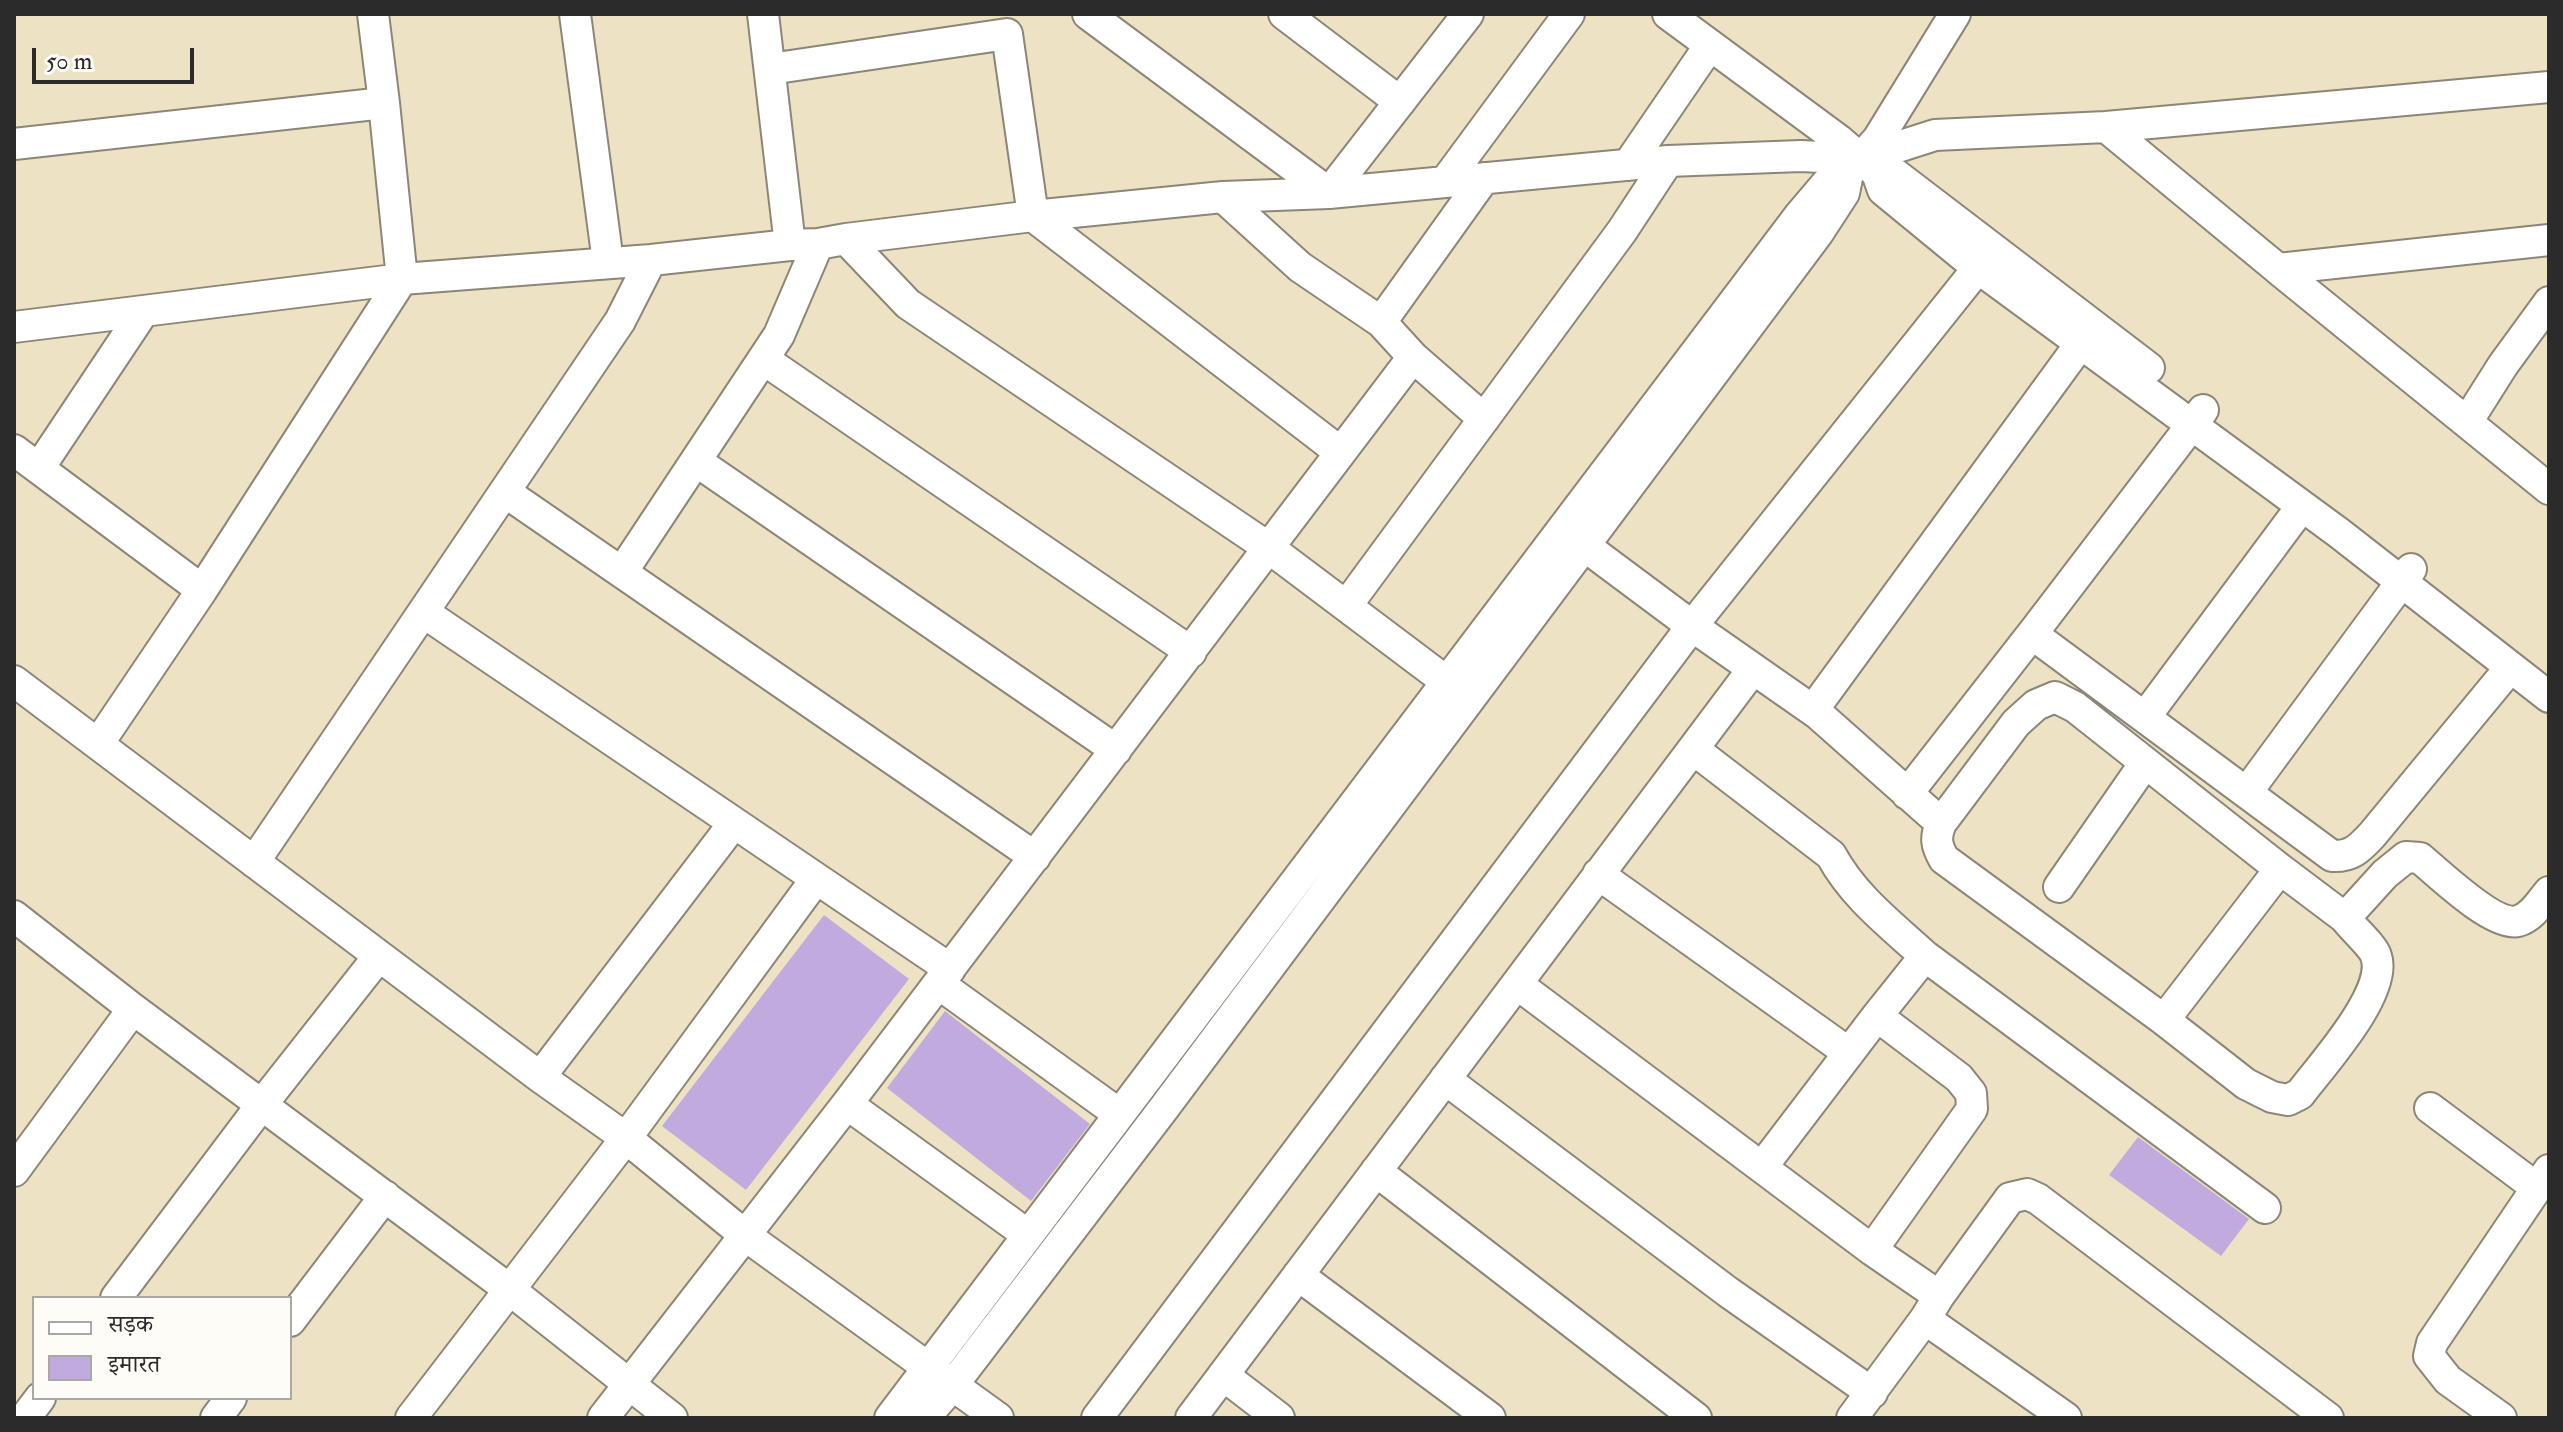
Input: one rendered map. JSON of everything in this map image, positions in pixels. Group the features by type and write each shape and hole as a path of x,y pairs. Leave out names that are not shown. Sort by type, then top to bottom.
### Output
{"street":[{"path":"98,744 202,590 402,279 373,14"},
{"path":"575,14 608,262"},
{"path":"622,572 779,335 818,243 770,69 763,14"},
{"path":"1088,14 1329,193"},
{"path":"1284,14 1400,102"},
{"path":"1329,193 1468,14"},
{"path":"1445,182 1569,14"},
{"path":"1668,14 1807,115 1883,190 1978,268 2081,343 2197,417 2406,576 2510,668 2549,697"},
{"path":"924,1418 940,1377 1028,1235 1447,682 1574,538 1818,233 1862,168 1947,17"},
{"path":"770,69 1007,24 1033,216 1340,452"},
{"path":"1628,165 1710,45"},
{"path":"1862,168 1935,135 2106,127 2549,87"},
{"path":"14,144 384,103"},
{"path":"2106,127 2549,489"},
{"path":"14,327 402,279 651,260 1223,197 1329,193 1668,161 1801,156 1895,174 2197,417 2302,506 2549,671"},
{"path":"1347,605 1622,231 1668,161"},
{"path":"1381,322 1484,178"},
{"path":"1223,197 1300,267 1381,322 1413,357 1484,419"},
{"path":"2278,269 2549,240"},
{"path":"818,243 1269,548 1447,682"},
{"path":"254,862 620,321 651,260"},
{"path":"1097,1418 1692,626 1978,268"},
{"path":"2467,422 2503,365 2549,302"},
{"path":"39,468 143,312"},
{"path":"1813,710 2081,343"},
{"path":"603,1418 847,1104 1413,357"},
{"path":"763,359 1191,652"},
{"path":"1907,794 2197,417"},
{"path":"14,450 202,590"},
{"path":"696,461 1116,750"},
{"path":"505,492 1035,857"},
{"path":"2145,717 2302,506"},
{"path":"1574,538 1692,626 1813,710 1941,823"},
{"path":"890,1418 940,1377 1164,1108 1574,538"},
{"path":"2247,792 2406,576"},
{"path":"423,612 816,879 1119,1114"},
{"path":"2032,634 2332,856 2345,857 2357,851 2372,835 2510,668"},
{"path":"1191,1418 1753,669"},
{"path":"16,686 626,1138 746,1236 998,1418"},
{"path":"2055,697 2075,707 2345,918 2376,956 2377,978 2368,1002 2300,1094 2288,1100 2272,1097 2246,1084 1944,859 1935,837 1941,823 2016,723 2036,705 2055,697"},
{"path":"1693,749 1831,855 1856,894 1925,956 2265,1208"},
{"path":"2059,887 2145,763"},
{"path":"540,1077 734,823"},
{"path":"2345,918 2385,874 2406,857 2420,858 2500,919 2514,922 2529,917 2549,892"},
{"path":"2164,1020 2280,869"},
{"path":"1598,874 1849,1053"},
{"path":"411,1418 626,1138 816,879"},
{"path":"16,922 263,1103 510,1290 672,1418"},
{"path":"118,1296 379,956"},
{"path":"1762,1167 1925,956"},
{"path":"1517,984 1872,1250 2029,1408 2066,1418"},
{"path":"14,1171 133,1009"},
{"path":"1872,1250 1972,1109 1971,1093 1959,1078 1877,1016"},
{"path":"1445,1079 1728,1292 1872,1393"},
{"path":"847,1104 1028,1235"},
{"path":"2430,1108 2543,1179 2432,1343 2429,1356 2448,1380 2501,1418"},
{"path":"1376,1171 1696,1418"},
{"path":"1852,1418 2010,1198 2027,1194 2038,1199 2328,1418"},
{"path":"292,1318 385,1196"},
{"path":"1298,1275 1490,1418"},
{"path":"1223,1375 1279,1418"},
{"path":"25,1418 38,1400"},
{"path":"216,1418 230,1400"}],"building":[{"path":"824,915 909,979 746,1190 662,1126"},
{"path":"945,1011 1090,1124 1031,1201 887,1088"},
{"path":"2138,1137 2249,1219 2221,1256 2109,1175"}]}
